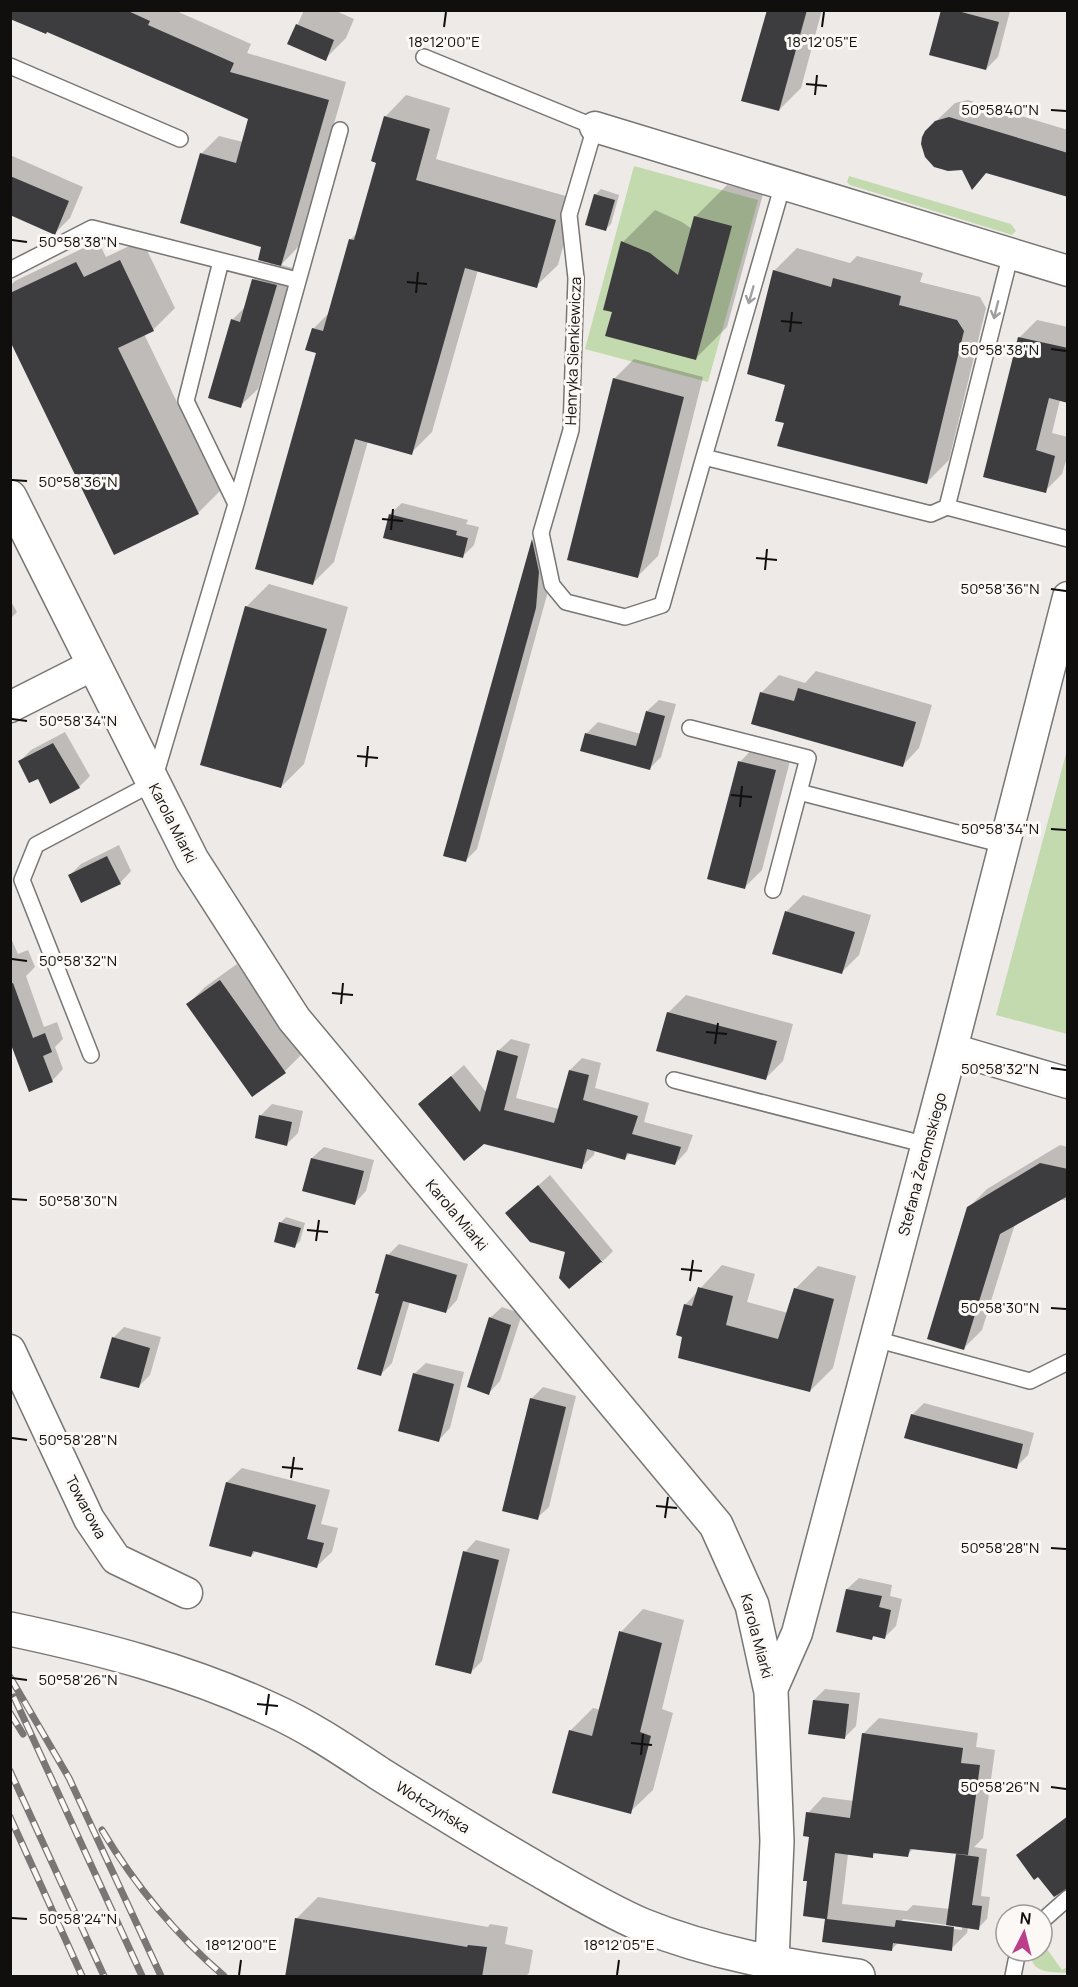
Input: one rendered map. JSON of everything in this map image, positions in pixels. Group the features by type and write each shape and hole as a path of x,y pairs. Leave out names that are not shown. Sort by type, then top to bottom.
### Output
{"street":[{"path":"595,127 1068,271"},
{"name":"Karola Miarki","path":"10,496 192,860 294,1019 716,1526 752,1605 771,1692 777,1841 772,1962"},
{"name":"Stefana Żeromskiego","path":"771,1692 797,1633 927,1145 1068,597"},
{"path":"10,706 93,665"},
{"path":"952,1049 1068,1083"},
{"name":"Towarowa","path":"10,1350 89,1520 116,1558 187,1593"},
{"name":"Wołczyńska","path":"19,1631 134,1659 191,1676 274,1711 338,1747 469,1829 567,1886 641,1924 712,1949 858,1977"}],"lane":[{"path":"424,57 595,127"},
{"path":"10,66 180,139"},
{"name":"Henryka Sienkiewicza","path":"595,127 569,215 576,278 571,430 541,533 552,585 567,602 625,617 662,605 783,184"},
{"path":"91,1055 22,880 36,845 153,783 236,504 340,130"},
{"path":"10,270 92,228 297,280"},
{"path":"946,507 1011,253"},
{"path":"221,261 186,401 236,504"},
{"path":"704,457 931,514 946,507 1068,539"},
{"path":"690,728 808,758 773,890"},
{"path":"799,792 1004,845"},
{"path":"675,1080 927,1145"},
{"path":"875,1339 1030,1381 1068,1362"},
{"path":"1054,1910 1068,1898"}],"green space":[{"path":"634,166 758,200 708,382 585,349"},
{"path":"849,176 1011,224 1016,231 1012,235 850,185 847,182"},
{"path":"1067,750 1067,1034 996,1015"},
{"path":"1054,1959 1062,1970 1067,1967 1067,1973 1042,1970 1034,1964 1054,1963"}],"building":[{"path":"10,10 126,10 150,21 148,25 234,63 230,72 329,100 281,266 258,260 261,247 180,223 200,153 236,163 248,119 47,32 46,34 10,19"},
{"path":"767,10 807,10 779,111 741,101"},
{"path":"941,10 954,10 999,22 986,70 929,55"},
{"path":"296,24 334,40 326,61 287,44"},
{"path":"384,116 430,129 416,180 556,220 537,288 465,268 412,455 355,439 313,585 255,569 316,353 305,350 312,328 323,331 349,239 354,240 376,163 371,161"},
{"path":"949,117 1068,153 1068,197 986,173 972,190 962,170 948,171 934,167 925,157 921,144 922,137 935,121"},
{"path":"10,176 69,201 55,235 10,215"},
{"path":"594,194 615,200 606,231 585,225"},
{"path":"694,216 732,226 696,360 605,336 612,312 603,310 621,241 650,253 678,275"},
{"path":"120,260 154,331 118,348 199,514 114,555 10,341 10,293 76,262 84,277"},
{"path":"773,270 831,287 833,278 901,296 899,305 957,320 964,331 927,484 777,446 784,423 775,421 785,385 747,374"},
{"path":"252,279 277,285 241,408 208,398 231,319 240,322"},
{"path":"1018,337 1068,348 1068,403 1049,398 1036,450 1055,456 1046,493 983,477"},
{"path":"613,378 684,397 638,578 567,560"},
{"path":"389,514 457,531 456,535 468,538 463,558 383,538"},
{"path":"532,539 539,572 536,608 466,862 443,856"},
{"path":"245,606 327,629 281,788 200,765"},
{"path":"798,688 916,722 903,767 751,724 760,692 794,701"},
{"path":"646,711 665,716 650,770 580,751 585,733 636,746"},
{"path":"53,743 80,788 50,804 38,779 29,783 18,761"},
{"path":"738,761 776,770 745,889 707,879"},
{"path":"107,856 121,884 81,903 68,875"},
{"path":"785,911 855,932 842,974 772,954"},
{"path":"220,980 286,1073 252,1097 186,1004"},
{"path":"13,983 33,1038 45,1033 52,1052 43,1056 53,1082 29,1092 10,1042 10,984"},
{"path":"667,1012 777,1041 766,1080 656,1051"},
{"path":"497,1050 518,1056 504,1110 554,1123 569,1070 589,1075 583,1100 638,1116 632,1134 681,1147 675,1165 627,1153 625,1160 587,1149 582,1169 484,1144 464,1161 418,1104 451,1076 480,1112"},
{"path":"259,1115 292,1122 287,1146 255,1138"},
{"path":"311,1158 364,1171 355,1205 302,1191"},
{"path":"1040,1163 1068,1169 1068,1196 1000,1234 964,1350 927,1339 967,1207"},
{"path":"538,1185 603,1263 601,1262 569,1289 559,1278 565,1252 530,1242 505,1213"},
{"path":"279,1222 301,1228 295,1248 274,1242"},
{"path":"386,1254 457,1275 446,1313 403,1301 381,1376 357,1369 379,1294 375,1293"},
{"path":"698,1287 733,1296 726,1325 778,1339 794,1288 834,1299 810,1392 678,1358 682,1337 676,1335 684,1304 692,1306"},
{"path":"489,1317 511,1325 489,1395 467,1387"},
{"path":"112,1337 150,1348 139,1388 100,1378"},
{"path":"413,1373 454,1384 439,1442 398,1431"},
{"path":"530,1398 566,1407 538,1520 502,1511"},
{"path":"911,1414 1023,1444 1017,1469 904,1438"},
{"path":"226,1482 316,1505 307,1539 324,1543 317,1568 253,1551 251,1557 209,1546"},
{"path":"463,1551 499,1560 471,1674 435,1665"},
{"path":"846,1589 882,1596 879,1607 891,1610 885,1639 873,1636 872,1640 836,1632"},
{"path":"619,1631 662,1643 640,1732 651,1736 631,1814 552,1793 569,1730 592,1736"},
{"path":"813,1700 849,1704 845,1739 808,1734"},
{"path":"862,1733 963,1748 961,1763 980,1765 968,1855 910,1849 908,1857 873,1853 873,1858 835,1853 827,1919 895,1927 896,1920 954,1927 952,1951 893,1943 892,1951 822,1942 825,1919 803,1916 807,1881 803,1881 809,1837 803,1836 806,1812 850,1818"},
{"path":"1068,1816 1068,1888 1054,1897 1038,1877 1034,1880 1016,1855"},
{"path":"956,1854 979,1857 972,1905 982,1906 979,1930 946,1925"},
{"path":"295,1918 467,1947 468,1945 487,1947 482,1977 285,1977"}],"railway":[{"path":"10,1677 69,1778 161,1976"},
{"path":"14,1697 142,1976"},
{"path":"10,1713 23,1734"},
{"path":"10,1771 104,1976"},
{"path":"10,1817 82,1976"},
{"path":"102,1830 128,1870 157,1908 224,1976"}]}
